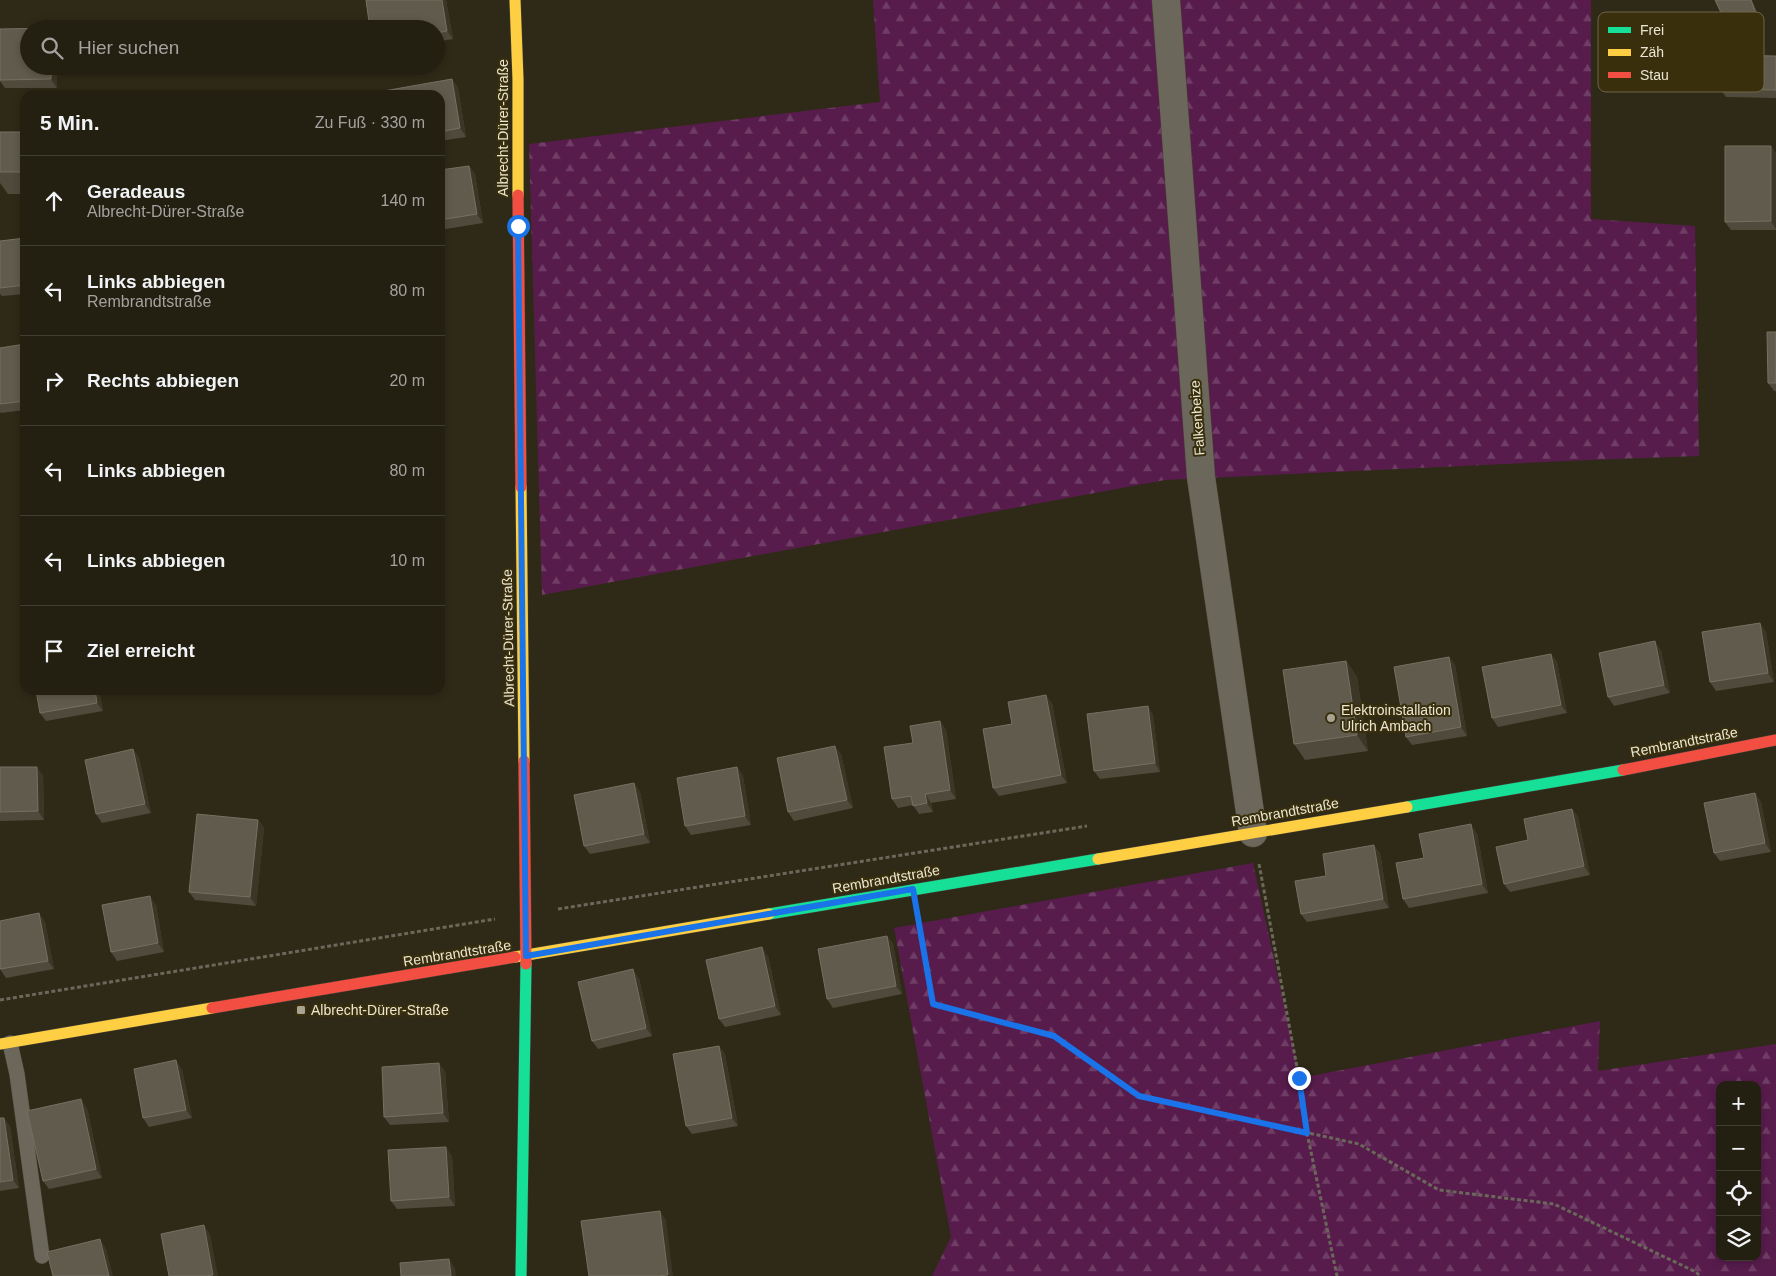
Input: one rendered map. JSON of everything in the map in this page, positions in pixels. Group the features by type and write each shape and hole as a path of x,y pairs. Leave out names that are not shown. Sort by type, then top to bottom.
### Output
{"street":[{"name":"Albrecht-Dürer-Straße","path":"515,0 518,79 526,914 521,1276"},
{"name":"Falkenbeize","path":"1166,0 1201,477 1253,833"},
{"name":"Rembrandtstraße","path":"5,1044 1601,774 1776,740"}],"lane":[{"path":"5,1044 17,1074 42,1256"}],"path":[{"path":"1253,833 1299,1078 1307,1133 1337,1276"},
{"path":"913,889 933,1004 1054,1036 1139,1096 1359,1144 1439,1190 1554,1204 1696,1272 1700,1276"},
{"path":"0,1000 526,914"}],"green space":[{"path":"873,0 1591,0 1591,219 1695,226 1699,456 1165,480 542,595 529,144 880,102"},
{"path":"1253,863 1300,1078 1600,1021 1598,1071 1776,1044 1776,1276 932,1276 951,1237 894,928"}],"building":[{"path":"366,0 442,0 447,31 445,31 445,20 369,20"},
{"path":"1715,0 1751,0 1756,12 1721,12"},
{"path":"0,29 20,29 20,75 51,75 51,79 0,80"},
{"path":"1764,56 1776,56 1776,90 1764,90"},
{"path":"452,79 460,128 445,131 445,90 389,90"},
{"path":"0,132 20,132 20,172 0,172"},
{"path":"1725,146 1771,146 1771,221 1725,222"},
{"path":"469,166 477,214 445,219 445,169"},
{"path":"20,239 20,286 0,288 0,241"},
{"path":"1767,332 1776,332 1776,383 1768,383"},
{"path":"20,345 20,402 0,404 0,348"},
{"path":"1760,623 1768,673 1710,682 1702,632"},
{"path":"1655,641 1664,685 1608,697 1599,653"},
{"path":"1551,654 1561,705 1492,718 1482,667"},
{"path":"1449,657 1461,727 1406,737 1394,667"},
{"name":"Elektroinstallation Ulrich Ambach","path":"1346,661 1357,735 1294,744 1283,670"},
{"path":"37,695 96,695 97,703 40,713"},
{"path":"1046,695 1061,775 993,788 983,729 1012,724 1008,702"},
{"path":"1148,706 1155,763 1094,771 1087,714"},
{"path":"940,721 950,790 925,794 927,803 913,806 911,796 892,799 884,747 913,743 910,726"},
{"path":"835,746 847,800 788,812 777,758"},
{"path":"133,749 145,804 96,814 85,760"},
{"path":"0,767 37,767 38,811 0,812"},
{"path":"737,767 745,816 685,826 677,778"},
{"path":"634,783 644,834 584,846 574,795"},
{"path":"1755,793 1765,843 1714,853 1704,803"},
{"path":"1572,809 1584,866 1504,884 1496,847 1528,840 1524,819"},
{"path":"197,814 258,820 250,897 189,892"},
{"path":"1471,824 1482,884 1403,899 1396,863 1424,858 1419,834"},
{"path":"1374,845 1383,899 1301,914 1295,881 1326,876 1323,854"},
{"path":"150,896 158,943 111,952 102,905"},
{"path":"39,913 48,961 0,969 0,921"},
{"path":"887,936 896,986 827,999 818,949"},
{"path":"762,947 775,1006 719,1019 706,960"},
{"path":"633,969 646,1028 592,1041 578,982"},
{"path":"719,1046 732,1118 686,1126 673,1054"},
{"path":"176,1060 186,1110 143,1118 134,1069"},
{"path":"439,1063 443,1113 384,1117 382,1067"},
{"path":"81,1099 96,1169 43,1181 27,1111"},
{"path":"0,1118 4,1118 13,1180 0,1182"},
{"path":"446,1147 449,1197 391,1201 388,1150"},
{"path":"660,1211 668,1275 589,1276 581,1221"},
{"path":"204,1225 213,1275 169,1276 161,1234"},
{"path":"100,1239 109,1276 53,1276 47,1252"},
{"path":"449,1259 451,1276 401,1276 400,1263"}],"traffic: fast":[{"path":"1407,807 1623,770"},
{"path":"769,914 1098,859"},
{"path":"521,1276 526,964"}],"traffic: slow":[{"path":"515,0 518,79 518,195"},
{"path":"521,487 524,761"},
{"path":"1098,859 1407,807"},
{"path":"515,957 769,914"},
{"path":"0,1044 212,1008"}],"traffic: jam":[{"path":"518,195 521,487"},
{"path":"1623,770 1776,740"},
{"path":"524,761 526,964"},
{"path":"212,1008 515,957"}],"place":[{"name":"Elektroinstallation Ulrich Ambach","path":"1331,718"},
{"name":"Albrecht-Dürer-Straße","path":"301,1010"}],"route":[{"path":"518,226 526,956 913,889 933,1004 1054,1036 1139,1096 1307,1133 1299,1078"}]}
